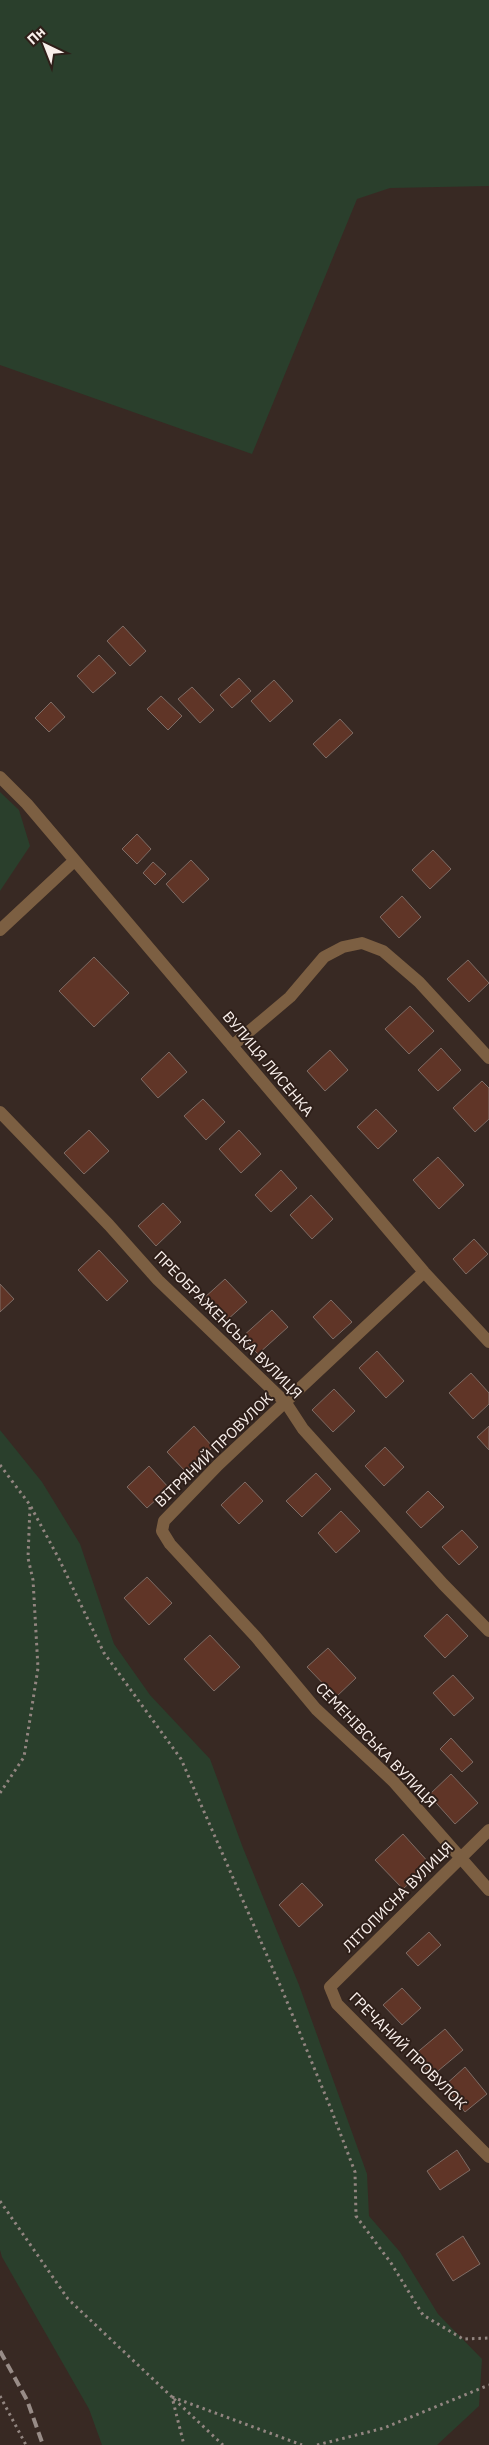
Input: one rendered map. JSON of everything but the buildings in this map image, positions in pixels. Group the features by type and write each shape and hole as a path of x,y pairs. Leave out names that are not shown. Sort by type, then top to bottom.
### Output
{"street":[{"name":"ВУЛИЦЯ ЛИСЕНКА","path":"0,777 27,804 424,1272 489,1342"},
{"path":"0,930 74,861"},
{"path":"232,1046 290,997 324,957 343,947 362,943 383,951 419,982 489,1058"},
{"name":"ПРЕОБРАЖЕНСЬКА ВУЛИЦЯ","path":"0,1112 109,1224 158,1280 286,1403 310,1436 443,1584 489,1631"},
{"name":"ВІТРЯНИЙ ПРОВУЛОК","path":"162,1531 164,1521 218,1465 424,1272"},
{"name":"СЕМЕНІВСЬКА ВУЛИЦЯ","path":"162,1531 170,1544 267,1650 316,1709 392,1781 489,1890"},
{"name":"ЛІТОПИСНА ВУЛИЦЯ","path":"330,1987 489,1830"},
{"name":"ГРЕЧАНИЙ ПРОВУЛОК","path":"330,1987 337,2004 489,2157"}],"path":[{"path":"0,1465 30,1505 59,1559 104,1653 181,1759 283,1992 331,2109 355,2172 356,2216 391,2263 423,2315 463,2339 489,2338"},
{"path":"0,1793 24,1757 38,1668 33,1580 28,1558 30,1505"},
{"path":"0,2201 68,2299 223,2445"},
{"path":"317,2445 384,2428 489,2385"},
{"path":"0,2396 26,2445"},
{"path":"172,2397 184,2445"},
{"path":"172,2397 302,2445"}],"green space":[{"path":"0,0 489,0 489,186 390,188 357,199 252,454 0,365"},
{"path":"0,792 19,810 30,846 0,891"},
{"path":"0,1430 42,1482 80,1544 114,1644 150,1695 210,1759 243,1848 299,1985 367,2174 369,2216 400,2252 438,2314 482,2359 479,2406 437,2445 102,2445 89,2409 2,2257 0,2250"}],"railway":[{"path":"0,2351 27,2400 43,2445"}]}
